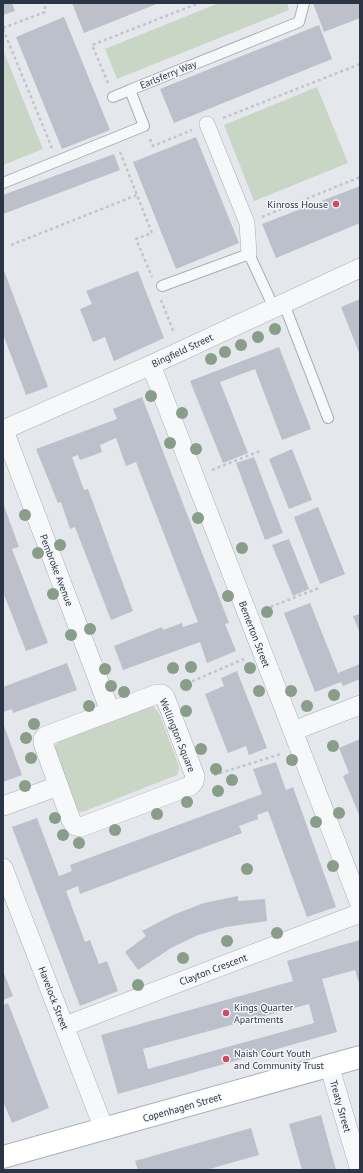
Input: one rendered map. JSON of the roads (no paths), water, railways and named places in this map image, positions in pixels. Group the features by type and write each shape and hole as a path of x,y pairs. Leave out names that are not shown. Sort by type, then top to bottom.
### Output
{"main road":[{"name":"Copenhagen Street","path":"3,1157 360,1057"}],"street":[{"path":"207,124 247,223 249,254"},
{"name":"Bingfield Street","path":"3,429 151,365 360,268"},
{"name":"Bemerton Street","path":"151,365 360,904"},
{"name":"Pembroke Avenue","path":"3,429 110,711"},
{"name":"Wellington Square","path":"157,694 162,694 165,697 195,776 194,782 190,786 81,827 75,826 71,820 42,743 43,738 110,711 157,694"},
{"path":"293,731 360,705"},
{"path":"3,806 58,786"},
{"name":"Havelock Street","path":"3,868 104,1129"},
{"name":"Clayton Crescent","path":"65,1026 360,913"},
{"name":"Treaty Street","path":"329,1065 360,1170"}],"lane":[{"name":"Earlsferry Way","path":"3,183 144,126 130,90 299,22 304,3"},
{"path":"113,97 130,90"},
{"path":"158,287 249,254 279,306 328,418"}],"place":[{"name":"Kinross House","path":"336,204"},
{"name":"Kings Quarter Apartments","path":"226,1013"},
{"name":"Naish Court Youth and Community Trust","path":"226,1059"}]}
